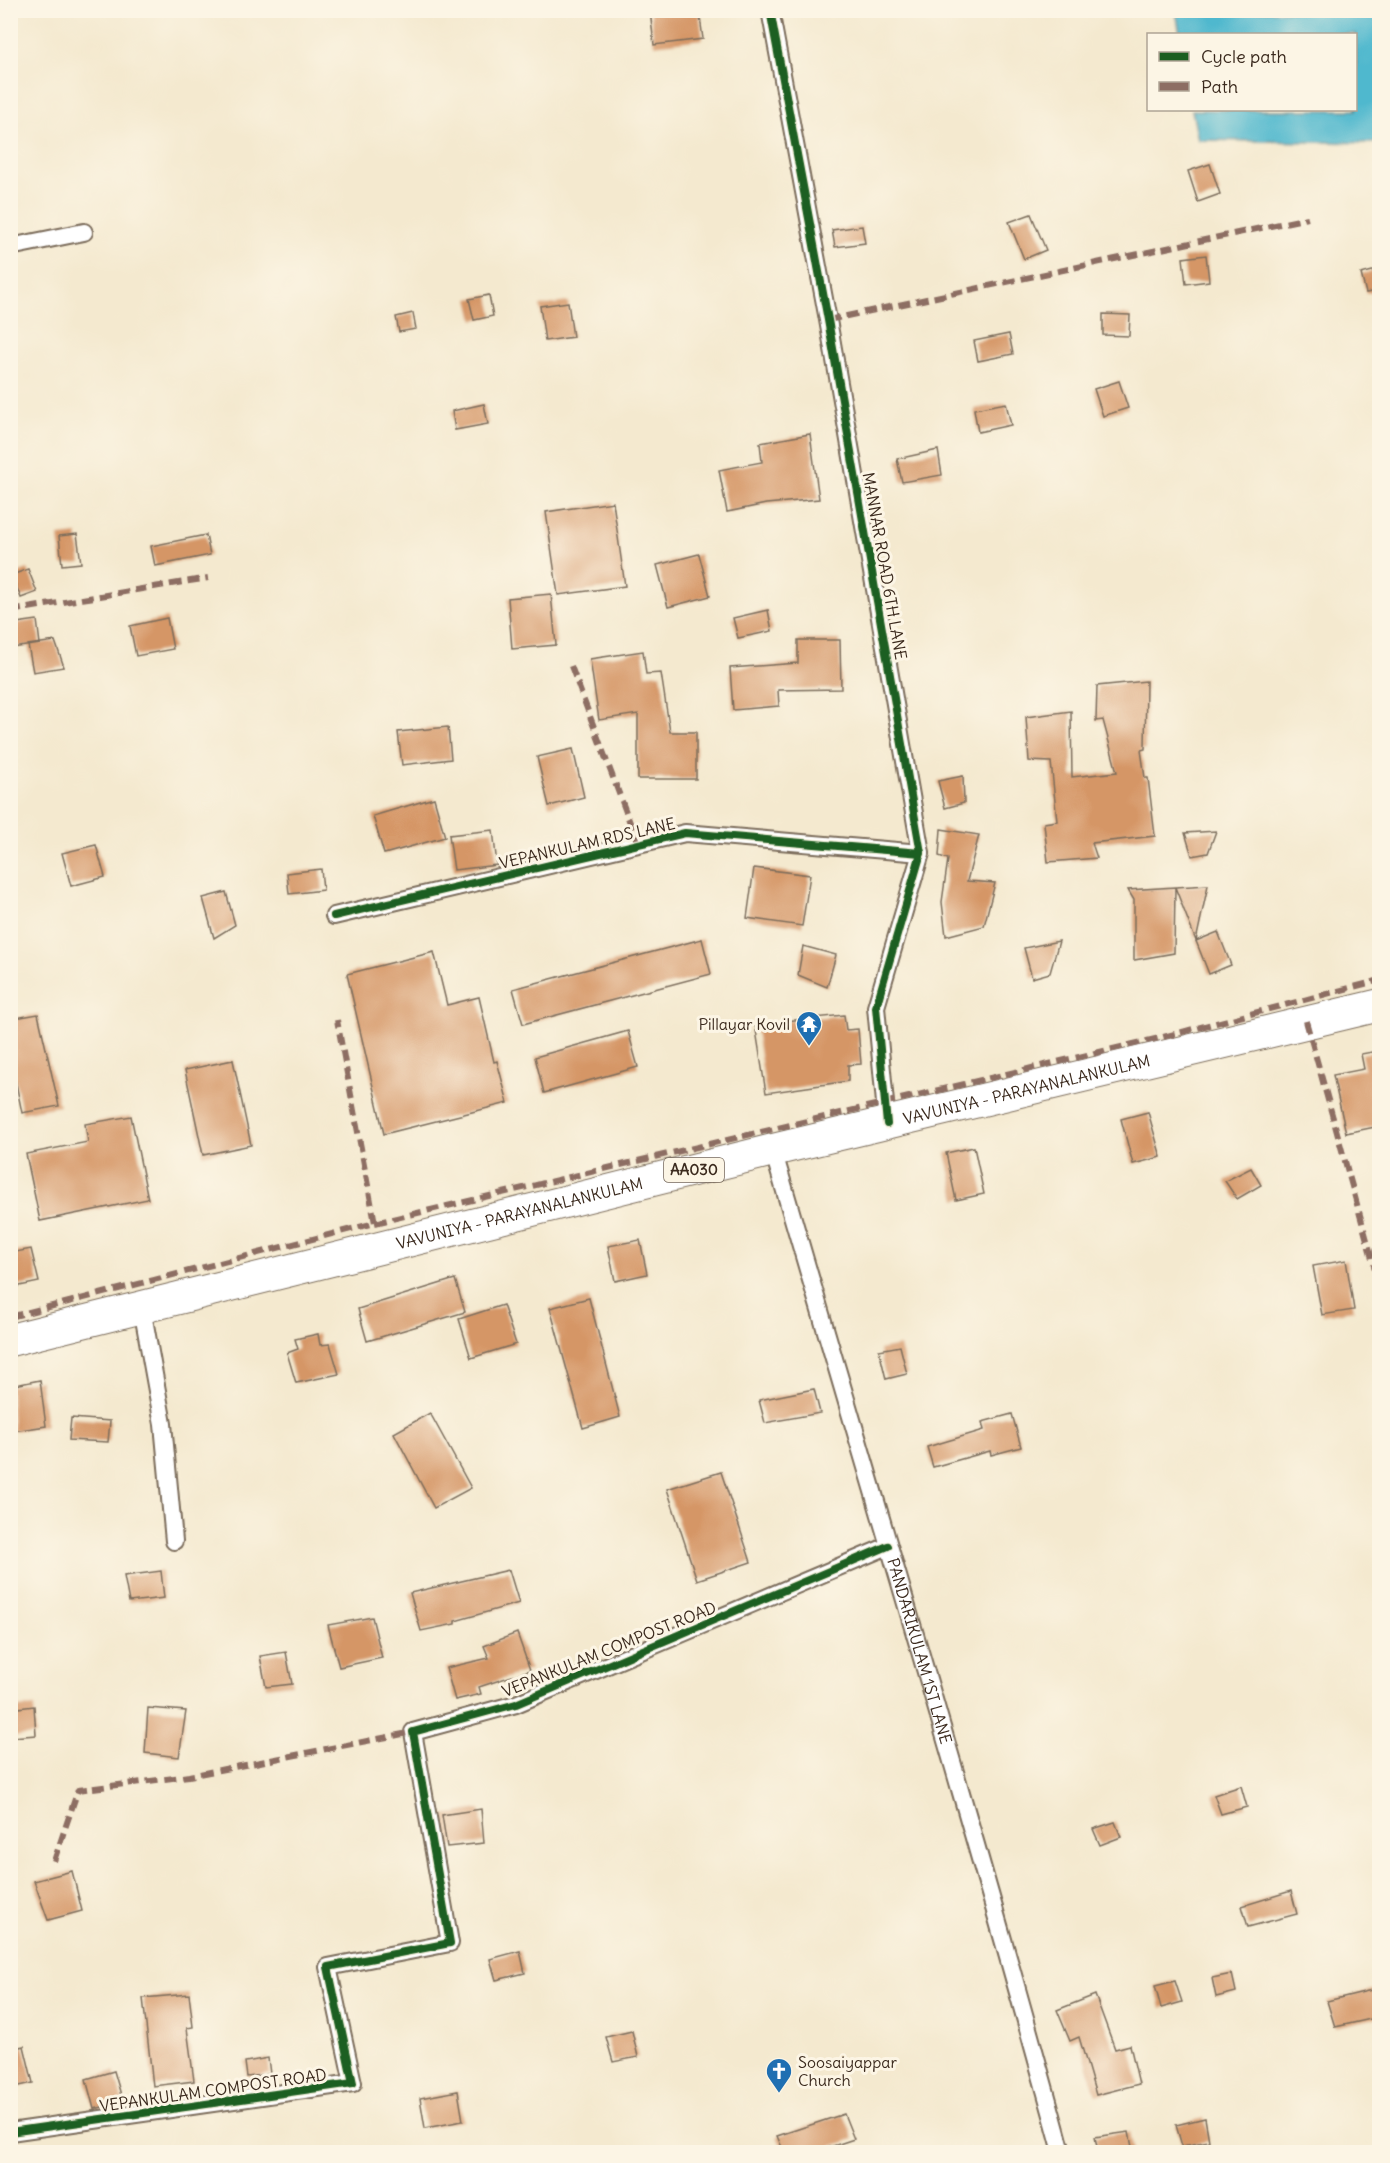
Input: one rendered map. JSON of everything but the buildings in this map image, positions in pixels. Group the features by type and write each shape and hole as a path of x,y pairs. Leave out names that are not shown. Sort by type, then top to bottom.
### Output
{"highway":[{"name":"VAVUNIYA - PARAYANALANKULAM","path":"10,1340 773,1150 1380,1005"}],"street":[{"name":"MANNAR ROAD 6TH LANE","path":"770,10 830,331 921,853 876,1007 887,1124"},
{"path":"10,247 84,232"},
{"name":"VEPANKULAM RDS LANE","path":"334,916 685,833 921,853"},
{"name":"PANDARIKULAM 1ST LANE","path":"773,1150 995,1905 1062,2152"},
{"path":"142,1308 163,1424 174,1541"},
{"name":"VEPANKULAM COMPOST ROAD","path":"10,2132 353,2084 328,1967 450,1943 413,1732 516,1704 888,1546"}],"water":[{"path":"1176,11 1379,11 1379,143 1198,140 1192,111 1357,111 1357,33 1180,33"}],"marked path":[{"path":"828,320 1308,218"},
{"path":"10,611 208,578"},
{"path":"571,666 638,844"},
{"path":"375,1223 1159,1038 1380,980"},
{"path":"10,1317 375,1223 337,1020"},
{"path":"1306,1021 1380,1287"},
{"path":"54,1861 78,1790 189,1776 413,1732"}],"cycle path":[{"path":"770,10 828,320 921,853 876,1007 887,1124"},
{"path":"334,916 685,833 921,853"},
{"path":"10,2132 353,2083 328,1967 450,1943 413,1732 516,1704 888,1546"}],"place":[{"name":"Pillayar Kovil","path":"809,1047"},
{"name":"Soosaiyappar Church","path":"779,2094"}]}
